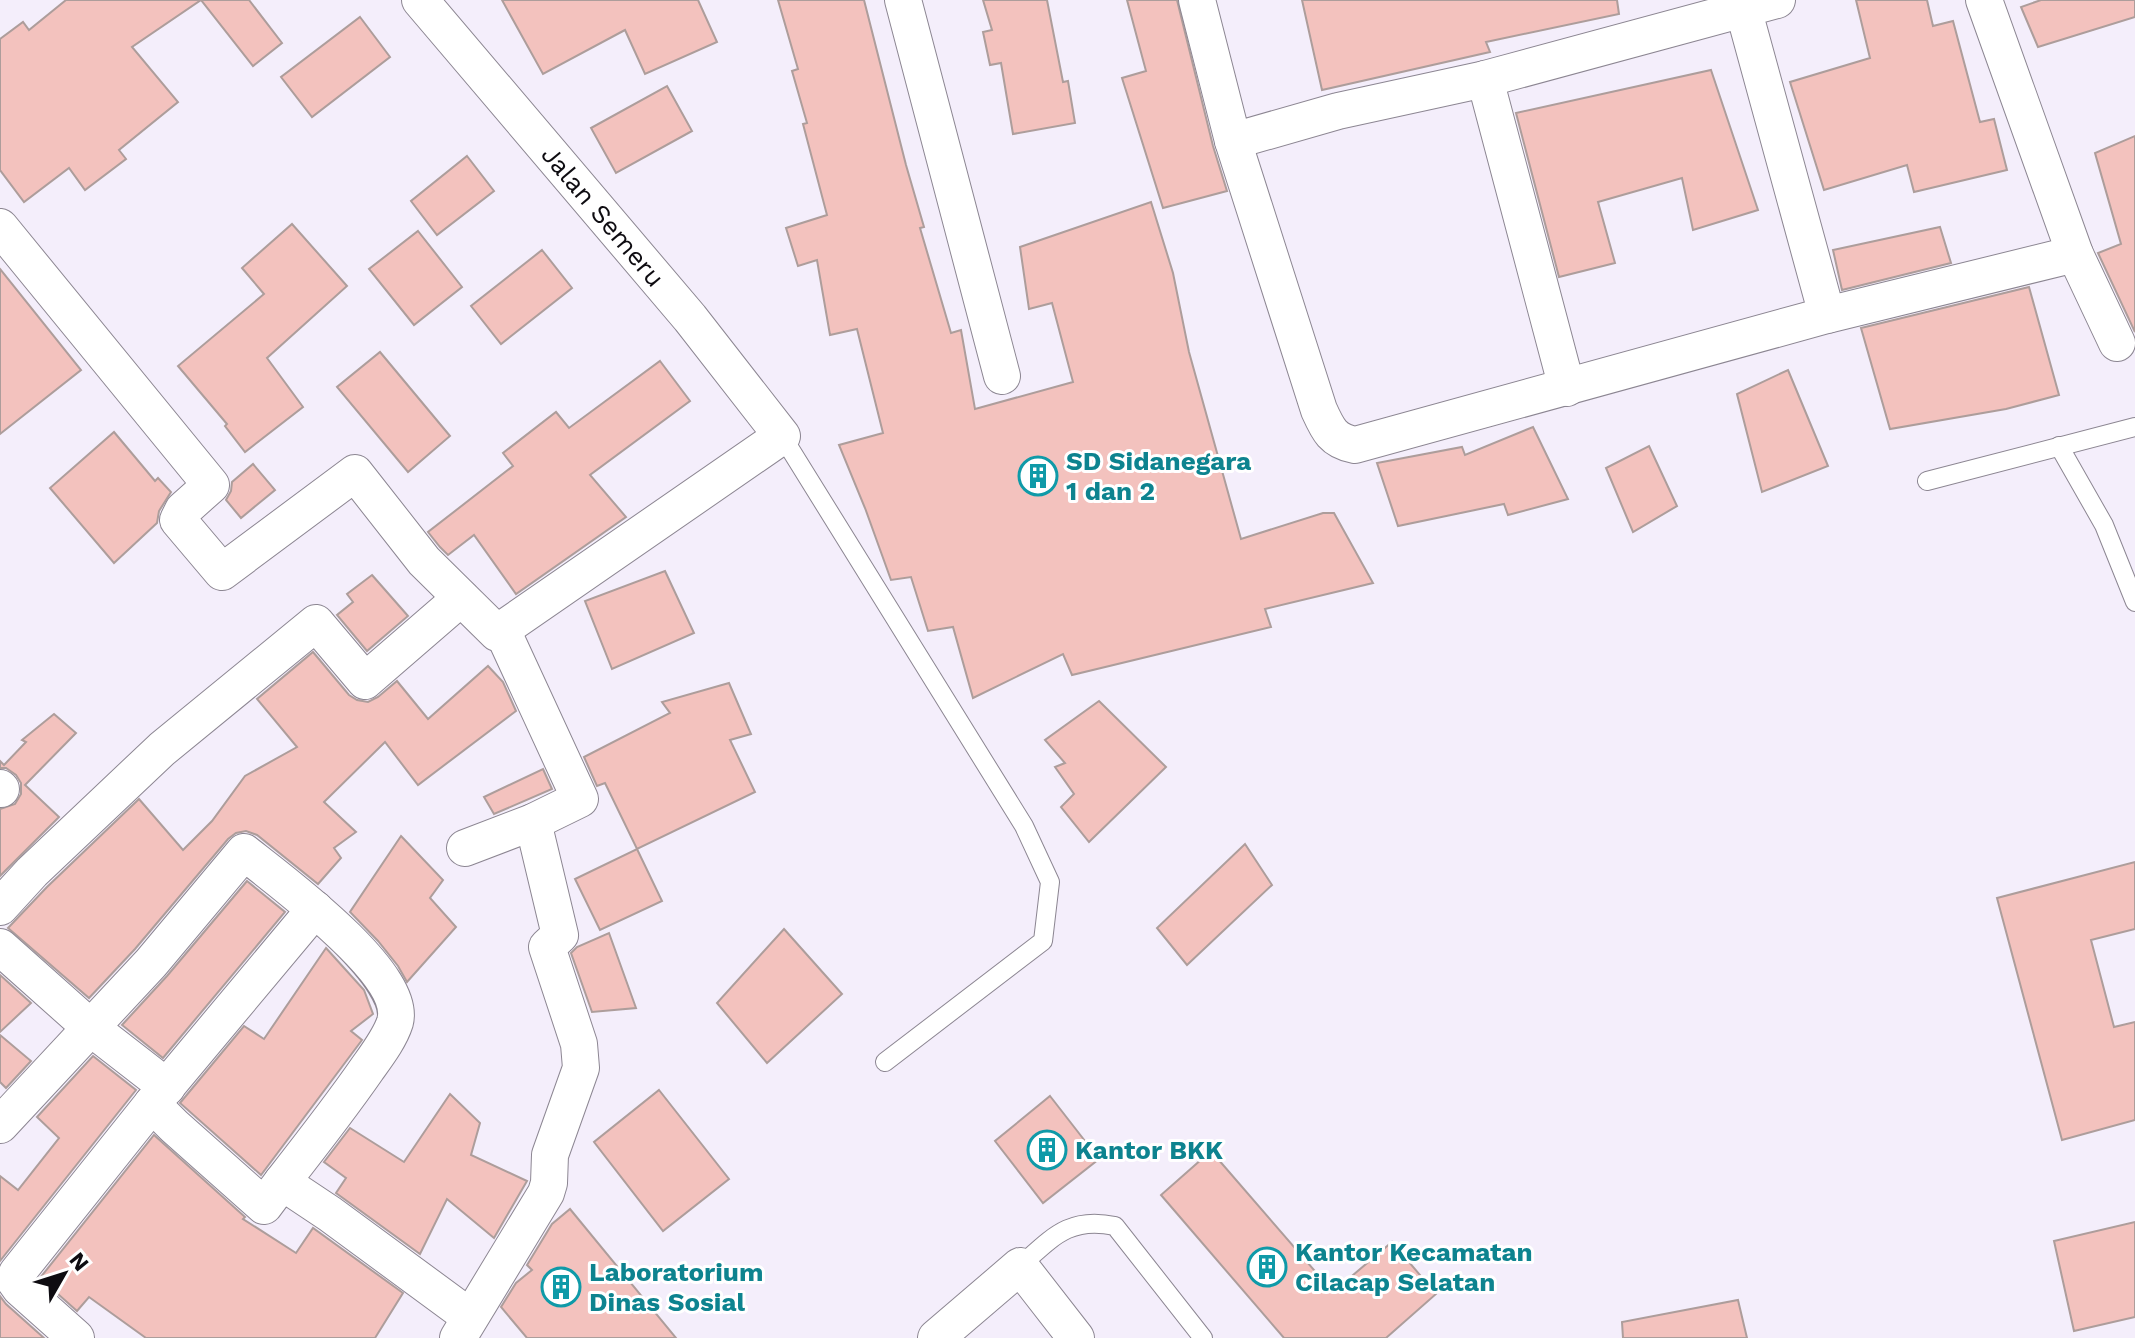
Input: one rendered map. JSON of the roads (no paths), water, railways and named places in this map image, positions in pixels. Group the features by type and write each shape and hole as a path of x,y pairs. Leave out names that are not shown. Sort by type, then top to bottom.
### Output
{"street":[{"name":"Jalan Semeru","path":"420,0 690,318 782,436"},
{"path":"903,0 1002,376"},
{"path":"1197,0 1233,141 1319,410 1329,432 1340,442 1355,445 1827,315 2075,254"},
{"path":"1984,0 2075,254 2117,343"},
{"path":"1233,141 1338,111 1485,79 1760,4 1827,315"},
{"path":"1485,79 1567,388"},
{"path":"0,227 211,485 183,510 178,520 222,572 355,473 424,561 497,633 782,436"},
{"path":"0,907 32,872 162,749 316,623 365,681 461,598"},
{"path":"465,848 533,822 580,799 502,630"},
{"path":"282,1182 330,1214 463,1332 550,1169 581,1068 579,1044 547,947 560,935 533,822"},
{"path":"0,947 91,1028 159,1096 184,1136 264,1206 337,1113 379,1052 395,1021 395,1004 383,981 343,933 244,852 151,963 91,1028 0,1125"},
{"path":"76,1338 20,1288 15,1281 17,1273 315,909"},
{"path":"936,1338 1020,1266 1076,1338"}],"lane":[{"path":"1927,481 2135,427"},
{"path":"782,436 1024,826 1050,882 1043,941 885,1062"},
{"path":"2059,446 2104,525 2135,602"},
{"path":"1020,1266 1058,1232 1093,1221 1115,1226 1203,1338"}],"place":[{"name":"SD Sidanegara 1 dan 2","path":"1038,476"},
{"name":"Kantor BKK","path":"1047,1150"},
{"name":"Kantor Kecamatan Cilacap Selatan","path":"1267,1267"},
{"name":"Laboratorium Dinas Sosial","path":"561,1287"}]}
